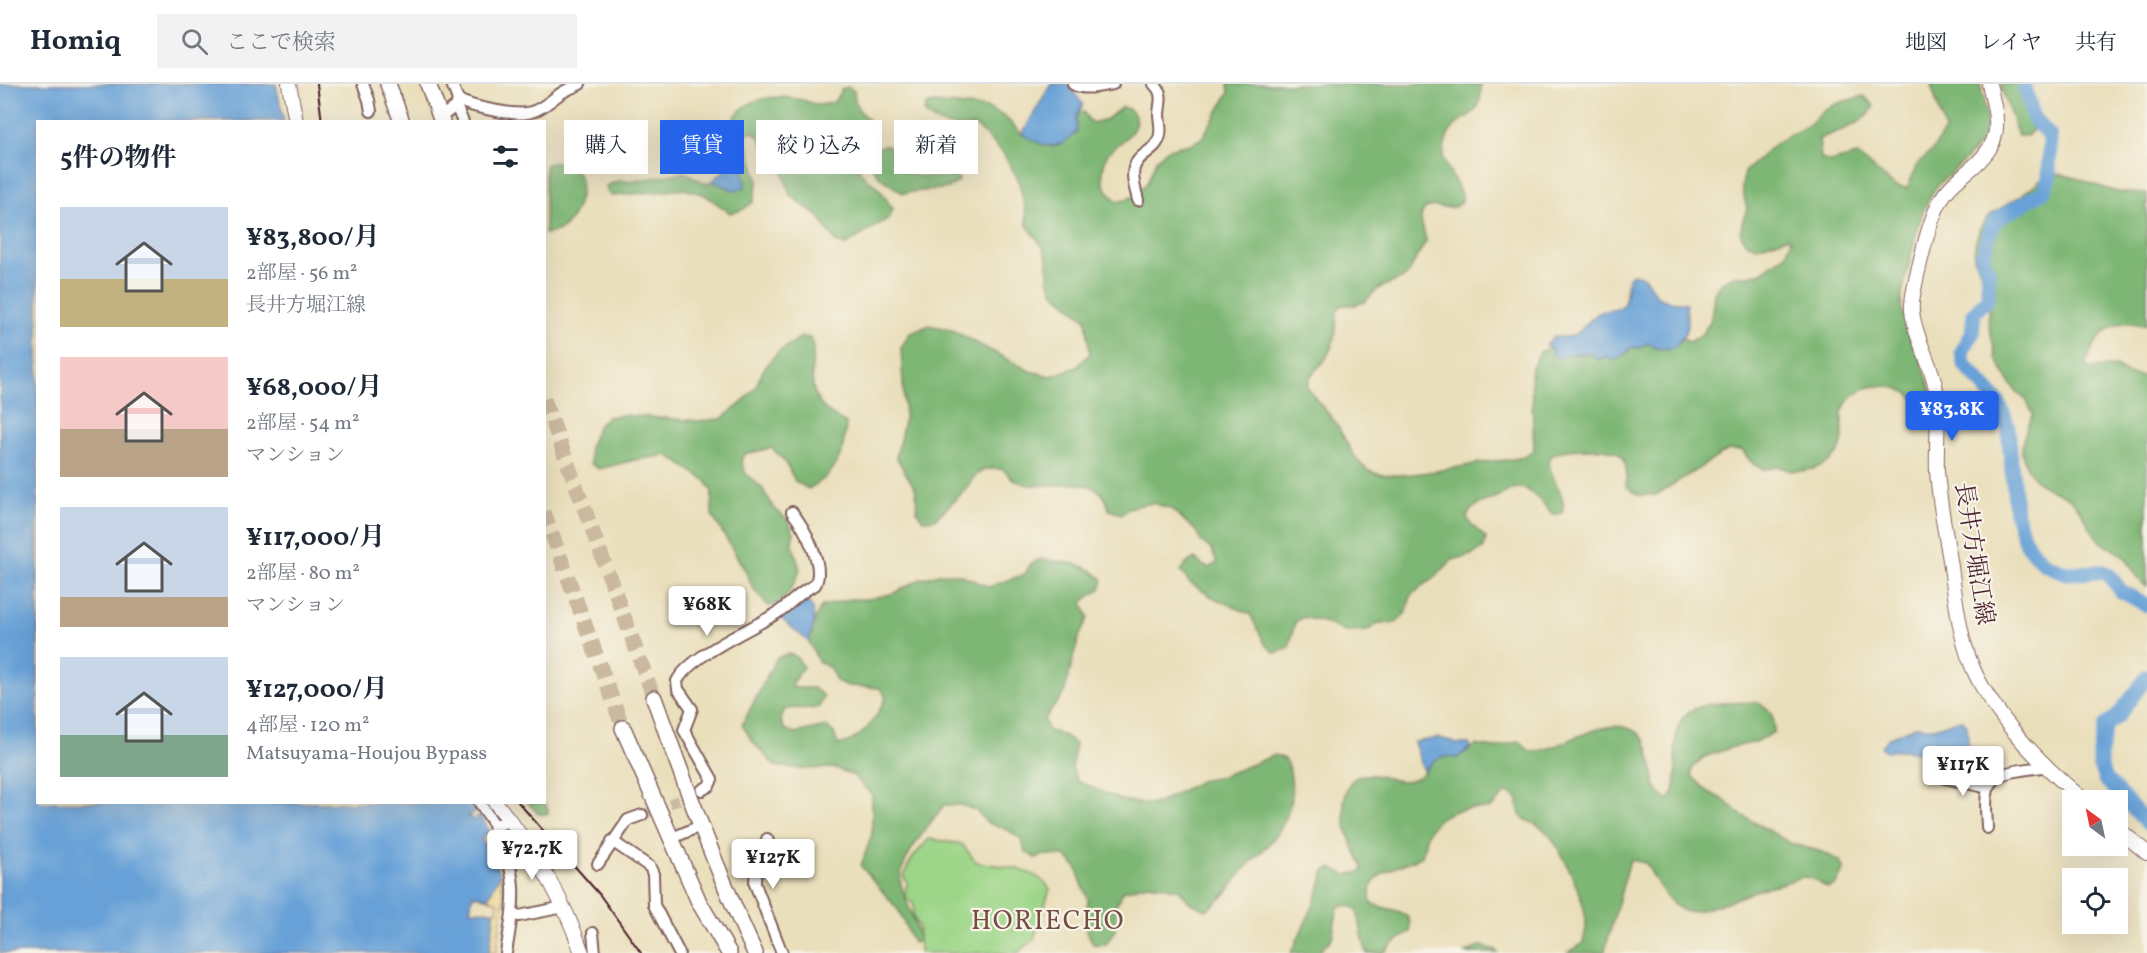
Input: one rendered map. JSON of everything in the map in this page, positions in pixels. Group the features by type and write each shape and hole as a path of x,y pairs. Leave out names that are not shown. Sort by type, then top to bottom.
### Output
{"highway":[{"path":"388,84 401,120"},
{"path":"428,84 441,119"},
{"path":"654,698 725,890 755,953"},
{"path":"623,728 699,902 729,953"}],"main road":[{"path":"290,84 296,120"},
{"name":"長井方堀江線","path":"1989,84 1997,121 1994,138 1982,160 1951,185 1941,198 1933,218 1916,281 1912,309 1932,371 1937,398 1936,456 1939,494 1965,647 1977,678 1988,697 2019,737 2073,790"},
{"path":"497,804 526,841 564,907 582,953"},
{"path":"2128,837 2147,853"}],"street":[{"path":"363,84 370,111"},
{"path":"452,84 462,120"},
{"path":"457,103 524,113 537,110 580,84"},
{"path":"1073,84 1087,88 1113,84"},
{"path":"1138,200 1133,170 1141,156 1159,141 1161,129 1159,112 1162,103 1161,96 1154,84"},
{"path":"441,119 457,103"},
{"path":"702,790 709,786 712,779 684,730 692,709 678,689 677,681 698,660 777,613 802,592 815,585 818,576 810,540 807,531 792,512"},
{"path":"1987,828 1988,788 1994,780 2002,774 2046,766"},
{"path":"1945,778 1988,788"},
{"path":"480,804 494,824 508,859 514,886 507,953"},
{"path":"598,864 628,820 642,815"},
{"path":"494,824 502,824 509,819"},
{"path":"670,839 700,826"},
{"path":"767,839 771,848 770,854 756,873 755,884 782,953"},
{"path":"612,842 650,867 653,874 654,905 679,953"},
{"path":"519,916 564,907"},
{"path":"592,933 595,953"}],"green space":[{"path":"1228,84 1481,84 1479,105 1475,111 1455,126 1444,149 1443,158 1463,198 1454,207 1433,206 1423,211 1421,220 1426,241 1406,277 1379,288 1364,302 1342,305 1337,310 1332,347 1313,373 1307,386 1335,422 1363,467 1379,474 1392,475 1514,459 1532,452 1534,450 1531,370 1540,352 1549,348 1569,354 1624,355 1632,347 1639,348 1648,343 1673,348 1683,338 1690,342 1703,333 1711,319 1714,294 1720,283 1734,276 1749,276 1761,272 1786,254 1791,241 1788,237 1757,247 1746,243 1741,235 1747,209 1742,188 1744,172 1777,142 1809,125 1825,109 1864,96 1874,106 1870,113 1857,123 1819,139 1821,159 1830,162 1857,155 1895,186 1907,188 1919,162 1932,151 1945,130 1931,84 1980,84 1986,113 1984,133 1974,151 1940,182 1931,195 1919,225 1902,294 1901,302 1905,322 1929,383 1932,412 1929,423 1921,420 1918,404 1902,390 1882,386 1863,389 1855,394 1843,408 1840,450 1828,462 1802,471 1791,471 1778,467 1763,469 1752,463 1742,450 1728,450 1656,495 1638,495 1626,486 1625,464 1618,453 1604,449 1561,451 1549,458 1549,465 1562,498 1562,513 1554,515 1535,495 1523,488 1511,490 1480,504 1467,517 1472,526 1486,538 1484,548 1471,555 1452,560 1411,596 1406,613 1396,623 1378,623 1367,631 1345,632 1323,622 1303,617 1295,622 1289,648 1275,653 1265,644 1250,614 1212,597 1189,582 1181,571 1195,558 1209,568 1217,563 1212,550 1201,541 1196,531 1171,509 1153,503 1131,507 1122,514 1109,510 1103,496 1094,488 1082,484 1039,486 1025,484 1012,478 1003,469 984,469 935,519 923,520 917,511 916,490 896,457 905,417 901,348 909,334 929,325 952,330 1030,371 1051,376 1077,367 1090,353 1086,319 1054,293 1048,279 1048,261 1043,247 1027,225 1018,179 1003,153 978,128 978,120 934,120 924,112 926,105 934,103 988,108 1005,117 1022,134 1052,147 1070,139 1080,111 1084,112 1093,123 1107,119 1122,107 1129,109 1136,121 1134,127 1131,133 1107,155 1103,170 1104,185 1117,202 1132,197 1147,183 1156,160 1168,149 1191,144 1202,138 1229,93"},
{"path":"2000,84 2019,84 2033,130 2027,136 2018,136"},
{"path":"848,87 854,91 857,107 868,120 756,120 756,134 751,131 745,136 758,181 753,202 742,210 730,213 705,195 685,189 612,196 608,193 606,186 618,181 635,181 673,174 688,174 707,184 712,181 733,190 745,182 744,120 733,120 742,109 750,103 780,97 818,105 825,104 834,102 842,89"},
{"path":"886,145 894,149 894,174 957,176 959,181 948,188 903,193 878,174 882,174 882,146"},
{"path":"555,162 564,163 564,174 578,174 581,187 580,196 573,215 563,228 546,234 546,165"},
{"path":"784,174 863,174 880,190 893,209 889,218 846,245 836,242 819,217 790,195"},
{"path":"2053,174 2077,178 2118,192 2147,194 2147,323 2144,325 2122,323 2107,330 2094,346 2086,365 2089,368 2116,367 2127,374 2147,377 2147,586 2137,577 2125,558 2099,540 2073,502 2043,486 2032,475 2022,454 2022,444 2033,415 2028,403 2011,385 1996,358 1988,320 1990,304 1981,272 1974,258 1980,228 1988,216"},
{"path":"801,337 810,338 813,345 812,377 818,401 829,413 846,423 844,444 832,470 818,484 808,489 795,481 786,463 772,448 744,454 741,461 746,474 762,488 774,508 788,520 794,533 792,541 800,570 792,588 784,598 768,606 753,588 745,570 712,515 712,491 706,481 667,455 599,469 591,464 589,448 598,426 607,417 624,415 700,421 721,419 743,402 755,388 764,369 777,353"},
{"path":"1040,559 1082,566 1103,580 1100,590 1083,603 1088,618 1079,637 1064,694 1044,719 1047,730 1065,736 1075,744 1072,768 1077,781 1121,800 1144,804 1159,803 1200,781 1220,777 1275,755 1285,759 1291,778 1291,798 1286,818 1273,839 1224,895 1206,910 1189,902 1180,890 1163,886 1147,884 1123,891 1116,905 1115,930 1106,944 1093,944 1084,925 1088,900 1076,867 1065,856 1046,855 1035,858 1025,851 1021,839 1008,830 986,822 977,811 961,805 944,805 903,865 901,884 919,942 913,943 899,911 861,866 872,834 872,795 854,776 835,768 802,769 775,766 753,742 742,725 776,659 789,654 795,656 803,667 792,683 794,688 813,688 824,696 819,707 784,710 781,721 784,729 795,733 826,726 834,733 838,745 855,738 873,721 886,697 880,688 848,686 836,681 830,668 818,661 809,642 821,607 850,599 868,599 895,593 918,580 939,574 959,574 989,587 1025,574 1030,565"},
{"path":"1757,702 1766,707 1771,714 1774,732 1756,742 1704,757 1692,768 1692,776 1707,791 1724,800 1740,814 1790,843 1822,852 1840,861 1844,870 1835,885 1828,888 1811,878 1802,877 1727,902 1687,912 1674,905 1668,898 1657,884 1646,863 1630,860 1604,953 1568,953 1583,943 1586,930 1585,915 1577,889 1550,836 1538,825 1522,817 1518,808 1518,800 1512,794 1505,793 1489,809 1463,809 1440,818 1428,832 1422,856 1386,872 1373,883 1370,892 1371,903 1404,914 1410,924 1410,932 1391,945 1384,953 1366,953 1357,910 1349,905 1338,907 1332,938 1318,953 1291,953 1314,904 1325,871 1332,868 1346,875 1360,872 1363,868 1348,834 1344,817 1344,798 1351,783 1357,777 1371,775 1409,781 1421,775 1435,759 1447,756 1457,758 1476,745 1495,748 1520,741 1530,752 1556,746 1597,729 1624,727 1636,732 1643,739 1651,758 1657,788 1668,800 1674,792 1676,740 1678,727 1684,716 1696,708 1711,704"},
{"path":"529,804 545,804 548,814 539,814"},
{"path":"929,839 962,844 976,862 1006,866 1026,872 1043,882 1050,889 1034,939 1018,953 920,953 919,927 913,917 914,905 905,896 907,882 904,878 910,862"},
{"path":"1481,946 1496,950 1498,953 1465,953"}],"sand":[{"path":"500,874 504,897 496,953 489,953 494,911 497,911 498,902 488,898"}],"water":[{"path":"0,84 276,84 284,120 36,120 36,804 473,804 477,811 468,816 473,820 480,815 490,832 481,838 500,874 488,898 473,894 470,910 494,911 489,953 0,953"},
{"path":"1051,84 1067,84 1083,104 1076,117 1077,131 1063,143 1051,146 1022,134"},
{"path":"721,174 743,174 745,182 744,188 734,190 712,181"},
{"path":"1633,274 1644,277 1660,298 1686,303 1687,328 1679,342 1673,348 1658,349 1648,343 1639,348 1632,347 1624,355 1614,360 1606,356 1598,360 1591,353 1569,354 1562,358 1554,357 1552,350 1546,345 1554,336 1564,337 1576,334 1594,316 1621,307 1625,299 1629,277"},
{"path":"806,600 813,608 814,622 809,642 779,617 796,601"},
{"path":"1963,720 1967,725 1970,766 1946,766 1912,751 1887,751 1881,746 1890,737 1916,726 1934,728"},
{"path":"1438,738 1456,744 1469,744 1471,747 1457,758 1438,759 1424,772 1414,742"}],"waterway":[{"path":"2024,84 2034,119 2050,136 2049,179 2044,191 1999,218 1992,225 1982,258 1988,269 1988,298 1974,313 1972,334 1962,352 1964,364 1999,403 2008,427 2016,513 2024,539 2033,552 2045,564 2066,573 2104,572 2121,591 2147,605"},
{"path":"2147,677 2118,716 2106,725 2100,753 2100,766 2105,779 2147,823"}],"tunnel":[{"path":"546,404 654,698"},
{"path":"546,517 623,728"},
{"path":"642,815 696,793"}],"railway":[{"path":"317,84 322,120"},
{"path":"520,804 600,895 641,953"}],"district":[{"name":"HORIECHO","path":"1048,922"}]}
